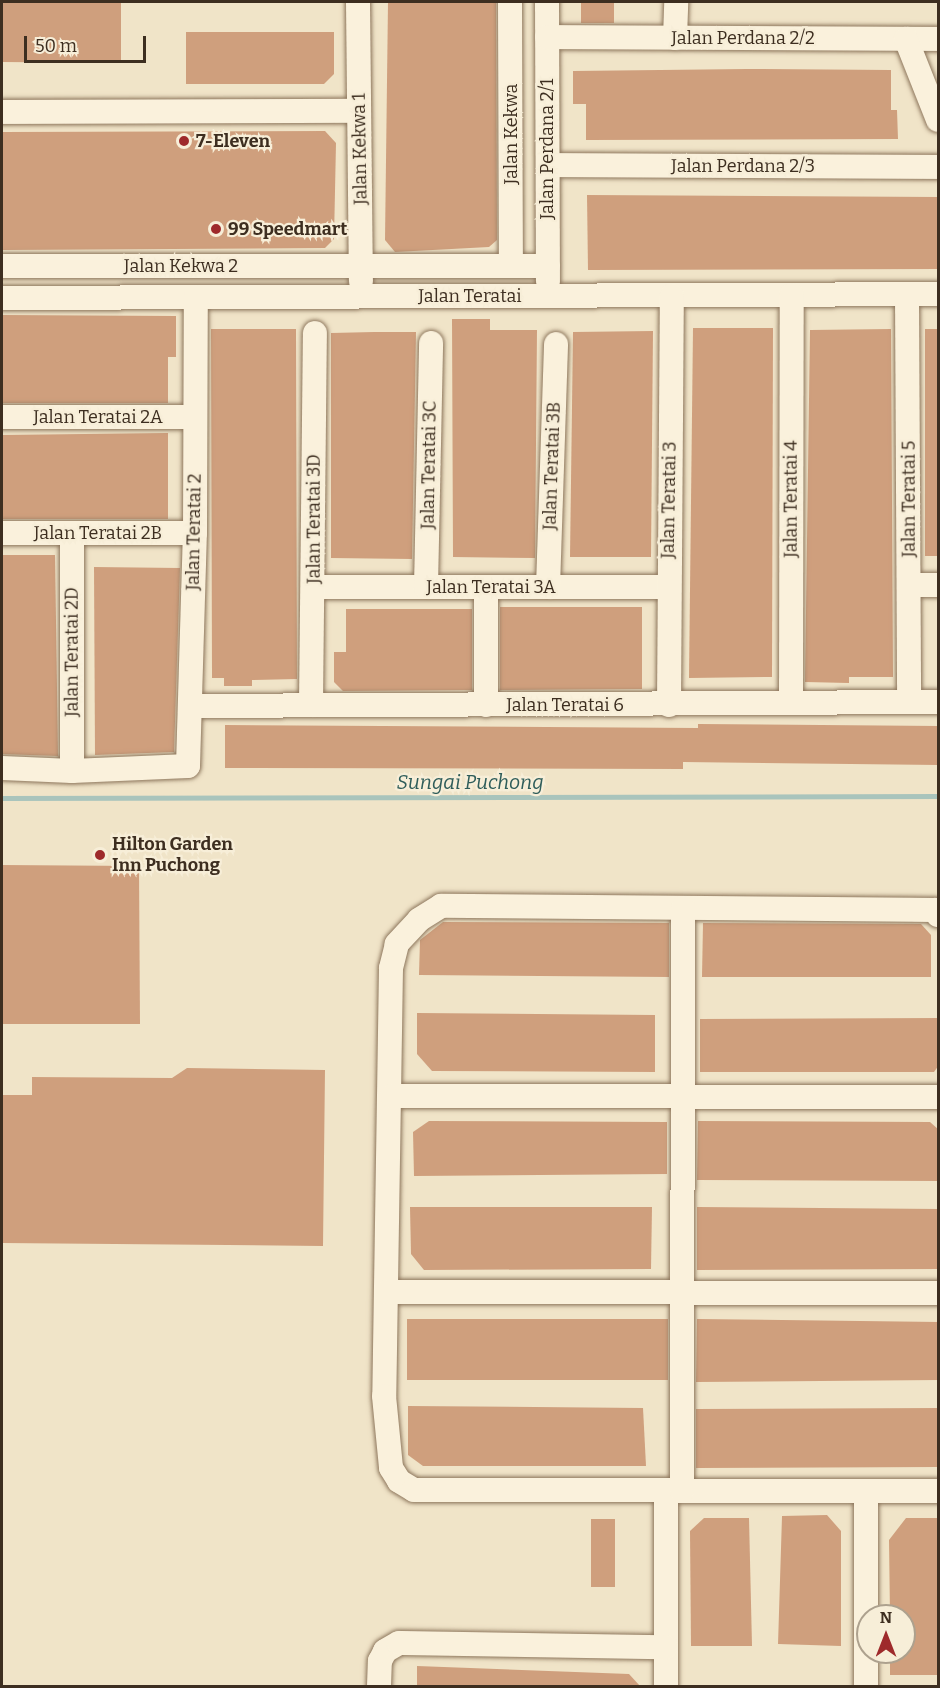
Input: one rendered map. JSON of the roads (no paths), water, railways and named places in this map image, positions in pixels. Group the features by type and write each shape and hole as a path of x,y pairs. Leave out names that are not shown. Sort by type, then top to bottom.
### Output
{"street":[{"name":"Jalan Kekwa 1","path":"358,2 361,297"},
{"name":"Jalan Kekwa","path":"510,2 511,266"},
{"name":"Jalan Perdana 2/1","path":"547,2 548,296"},
{"path":"675,38 676,2"},
{"name":"Jalan Perdana 2/2","path":"547,38 939,39"},
{"path":"906,39 939,120"},
{"path":"2,112 359,111"},
{"name":"Jalan Perdana 2/3","path":"548,165 939,167"},
{"name":"Jalan Kekwa 2","path":"2,266 548,266"},
{"name":"Jalan Teratai","path":"2,298 939,294"},
{"name":"Jalan Teratai 4","path":"791,703 792,295"},
{"name":"Jalan Teratai 5","path":"907,295 909,702"},
{"name":"Jalan Teratai 3","path":"669,705 672,296"},
{"name":"Jalan Teratai 2","path":"72,771 188,766 195,533 196,297"},
{"name":"Jalan Teratai 3D","path":"311,705 315,333"},
{"name":"Jalan Teratai 3C","path":"426,587 431,343"},
{"name":"Jalan Teratai 3B","path":"548,587 556,344"},
{"name":"Jalan Teratai 2A","path":"2,417 195,417"},
{"name":"Jalan Teratai 2B","path":"2,533 195,533"},
{"name":"Jalan Teratai 2D","path":"72,533 72,771"},
{"path":"909,585 939,585"},
{"name":"Jalan Teratai 3A","path":"314,587 669,587"},
{"path":"486,587 486,705"},
{"name":"Jalan Teratai 6","path":"190,706 939,702"},
{"path":"2,768 72,771"},
{"path":"939,915 935,910 441,906 418,920 397,944 391,968 392,1096 384,1396 392,1468 399,1481 414,1490 939,1491"},
{"path":"666,1686 682,1292 683,908"},
{"path":"392,1096 939,1097"},
{"path":"387,1292 939,1293"},
{"path":"866,1492 866,1686"},
{"path":"379,1686 380,1661 385,1651 399,1643 666,1647"}],"waterway":[{"name":"Sungai Puchong","path":"2,798 938,796"}],"place":[{"name":"7-Eleven","path":"184,141"},
{"name":"99 Speedmart","path":"216,229"},
{"name":"Hilton Garden Inn Puchong","path":"100,855"}]}
